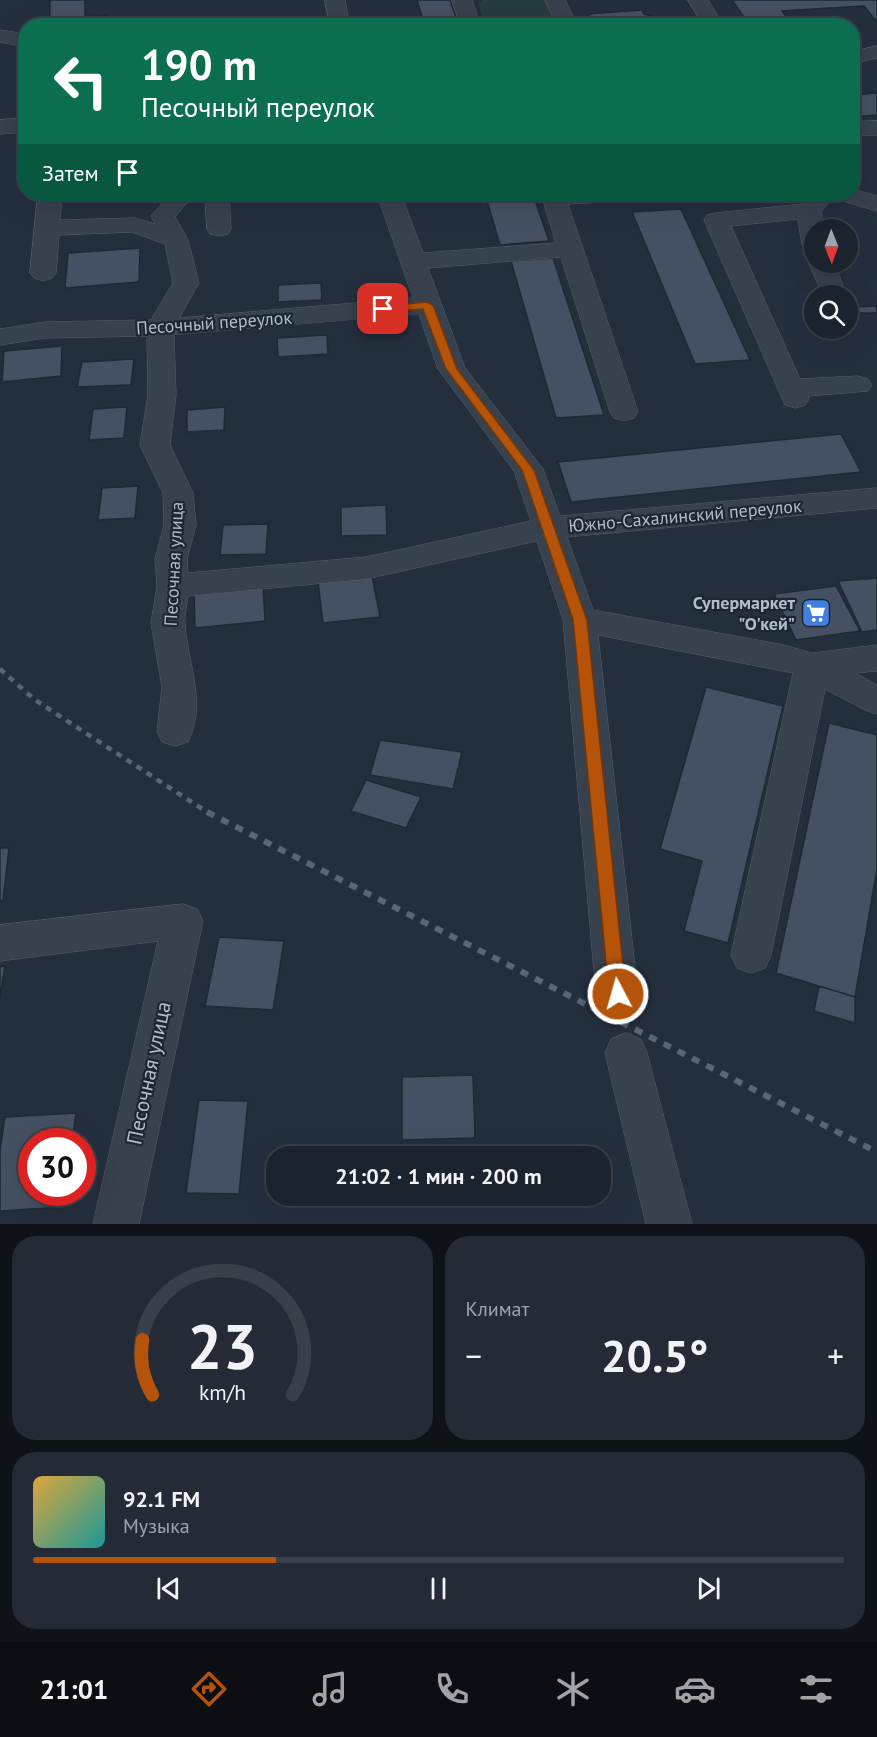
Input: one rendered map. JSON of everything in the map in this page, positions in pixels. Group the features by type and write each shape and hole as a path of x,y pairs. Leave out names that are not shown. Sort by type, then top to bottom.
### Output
{"street":[{"path":"335,0 338,18"},
{"path":"462,0 468,18"},
{"path":"555,0 564,18"},
{"path":"698,0 709,18"},
{"path":"0,36 18,38"},
{"path":"860,56 877,52"},
{"path":"0,127 18,126"},
{"path":"860,129 877,128"},
{"path":"860,199 877,204"},
{"path":"43,273 49,201"},
{"path":"160,328 186,284 176,240 163,216 176,201"},
{"path":"217,201 219,229"},
{"path":"392,201 415,261 427,305 452,369 528,470 580,620 618,994"},
{"path":"556,201 624,412"},
{"path":"815,219 816,202 716,220 793,393 858,385"},
{"path":"47,228 135,225 176,240"},
{"path":"415,261 571,249"},
{"name":"Песочный переулок","path":"0,337 45,330 160,328 427,305"},
{"name":"Песочная улица","path":"160,328 162,395 155,445 178,493 180,525 171,559 173,586 168,623 180,687 175,732"},
{"name":"Южно-Сахалинский переулок","path":"173,586 366,568 549,528 877,498"},
{"path":"580,620 784,658 812,666 877,700"},
{"path":"812,666 877,658"},
{"path":"751,955 812,666"},
{"name":"Песочная улица","path":"0,943 183,921 116,1224"},
{"path":"626,1053 669,1224"}],"green space":[{"path":"483,0 544,0 553,18 483,18 478,4"}],"building":[{"path":"50,0 85,0 85,17 107,15 107,18 50,18"},
{"path":"417,0 450,0 456,18 423,18"},
{"path":"732,0 877,0 877,22 864,6 782,11 787,18 744,18"},
{"path":"642,10 644,14 656,18 590,18 588,14"},
{"path":"877,93 877,115 860,116 860,94"},
{"path":"487,201 535,201 549,241 500,245"},
{"path":"681,209 750,360 695,364 632,212"},
{"path":"140,248 139,282 65,288 68,253"},
{"path":"553,258 604,415 556,418 511,261"},
{"path":"321,283 322,300 278,302 278,285"},
{"path":"876,306 877,313 858,313 858,307"},
{"path":"327,335 328,354 278,357 277,338"},
{"path":"62,346 61,376 2,382 4,351"},
{"path":"134,359 131,385 77,387 82,362"},
{"path":"127,407 124,438 89,440 93,409"},
{"path":"225,407 224,430 187,432 187,410"},
{"path":"841,434 861,472 571,502 558,462"},
{"path":"138,486 135,518 98,520 102,488"},
{"path":"386,505 387,535 341,536 341,507"},
{"path":"268,524 266,554 220,555 223,525"},
{"path":"372,576 380,617 323,623 318,582"},
{"path":"877,578 877,630 862,632 838,581"},
{"path":"263,585 265,621 195,628 194,592"},
{"name":"Супермаркет \"О'кей\"","path":"836,586 860,631 796,640 774,594"},
{"path":"706,687 783,706 728,943 684,931 702,861 660,849"},
{"path":"829,723 877,735 877,869 855,997 776,973"},
{"path":"380,740 462,752 453,789 370,775"},
{"path":"366,780 421,797 406,828 351,811"},
{"path":"0,848 9,848 3,901 0,901"},
{"path":"219,937 284,941 273,1010 205,1006"},
{"path":"5,966 0,998 0,967"},
{"path":"819,986 855,997 855,1023 814,1011"},
{"path":"473,1075 475,1138 402,1140 402,1077"},
{"path":"199,1100 248,1101 239,1194 186,1193"},
{"path":"76,1113 74,1128 18,1128 18,1206 64,1207 0,1211 0,1150 5,1117"}],"railway":[{"path":"0,669 35,700 210,814"},
{"path":"207,812 877,1152"}],"place":[{"name":"Супермаркет \"О'кей\"","path":"816,613"}],"route":[{"path":"383,309 427,305 452,369 528,470 565,573 580,620 618,994"}]}
